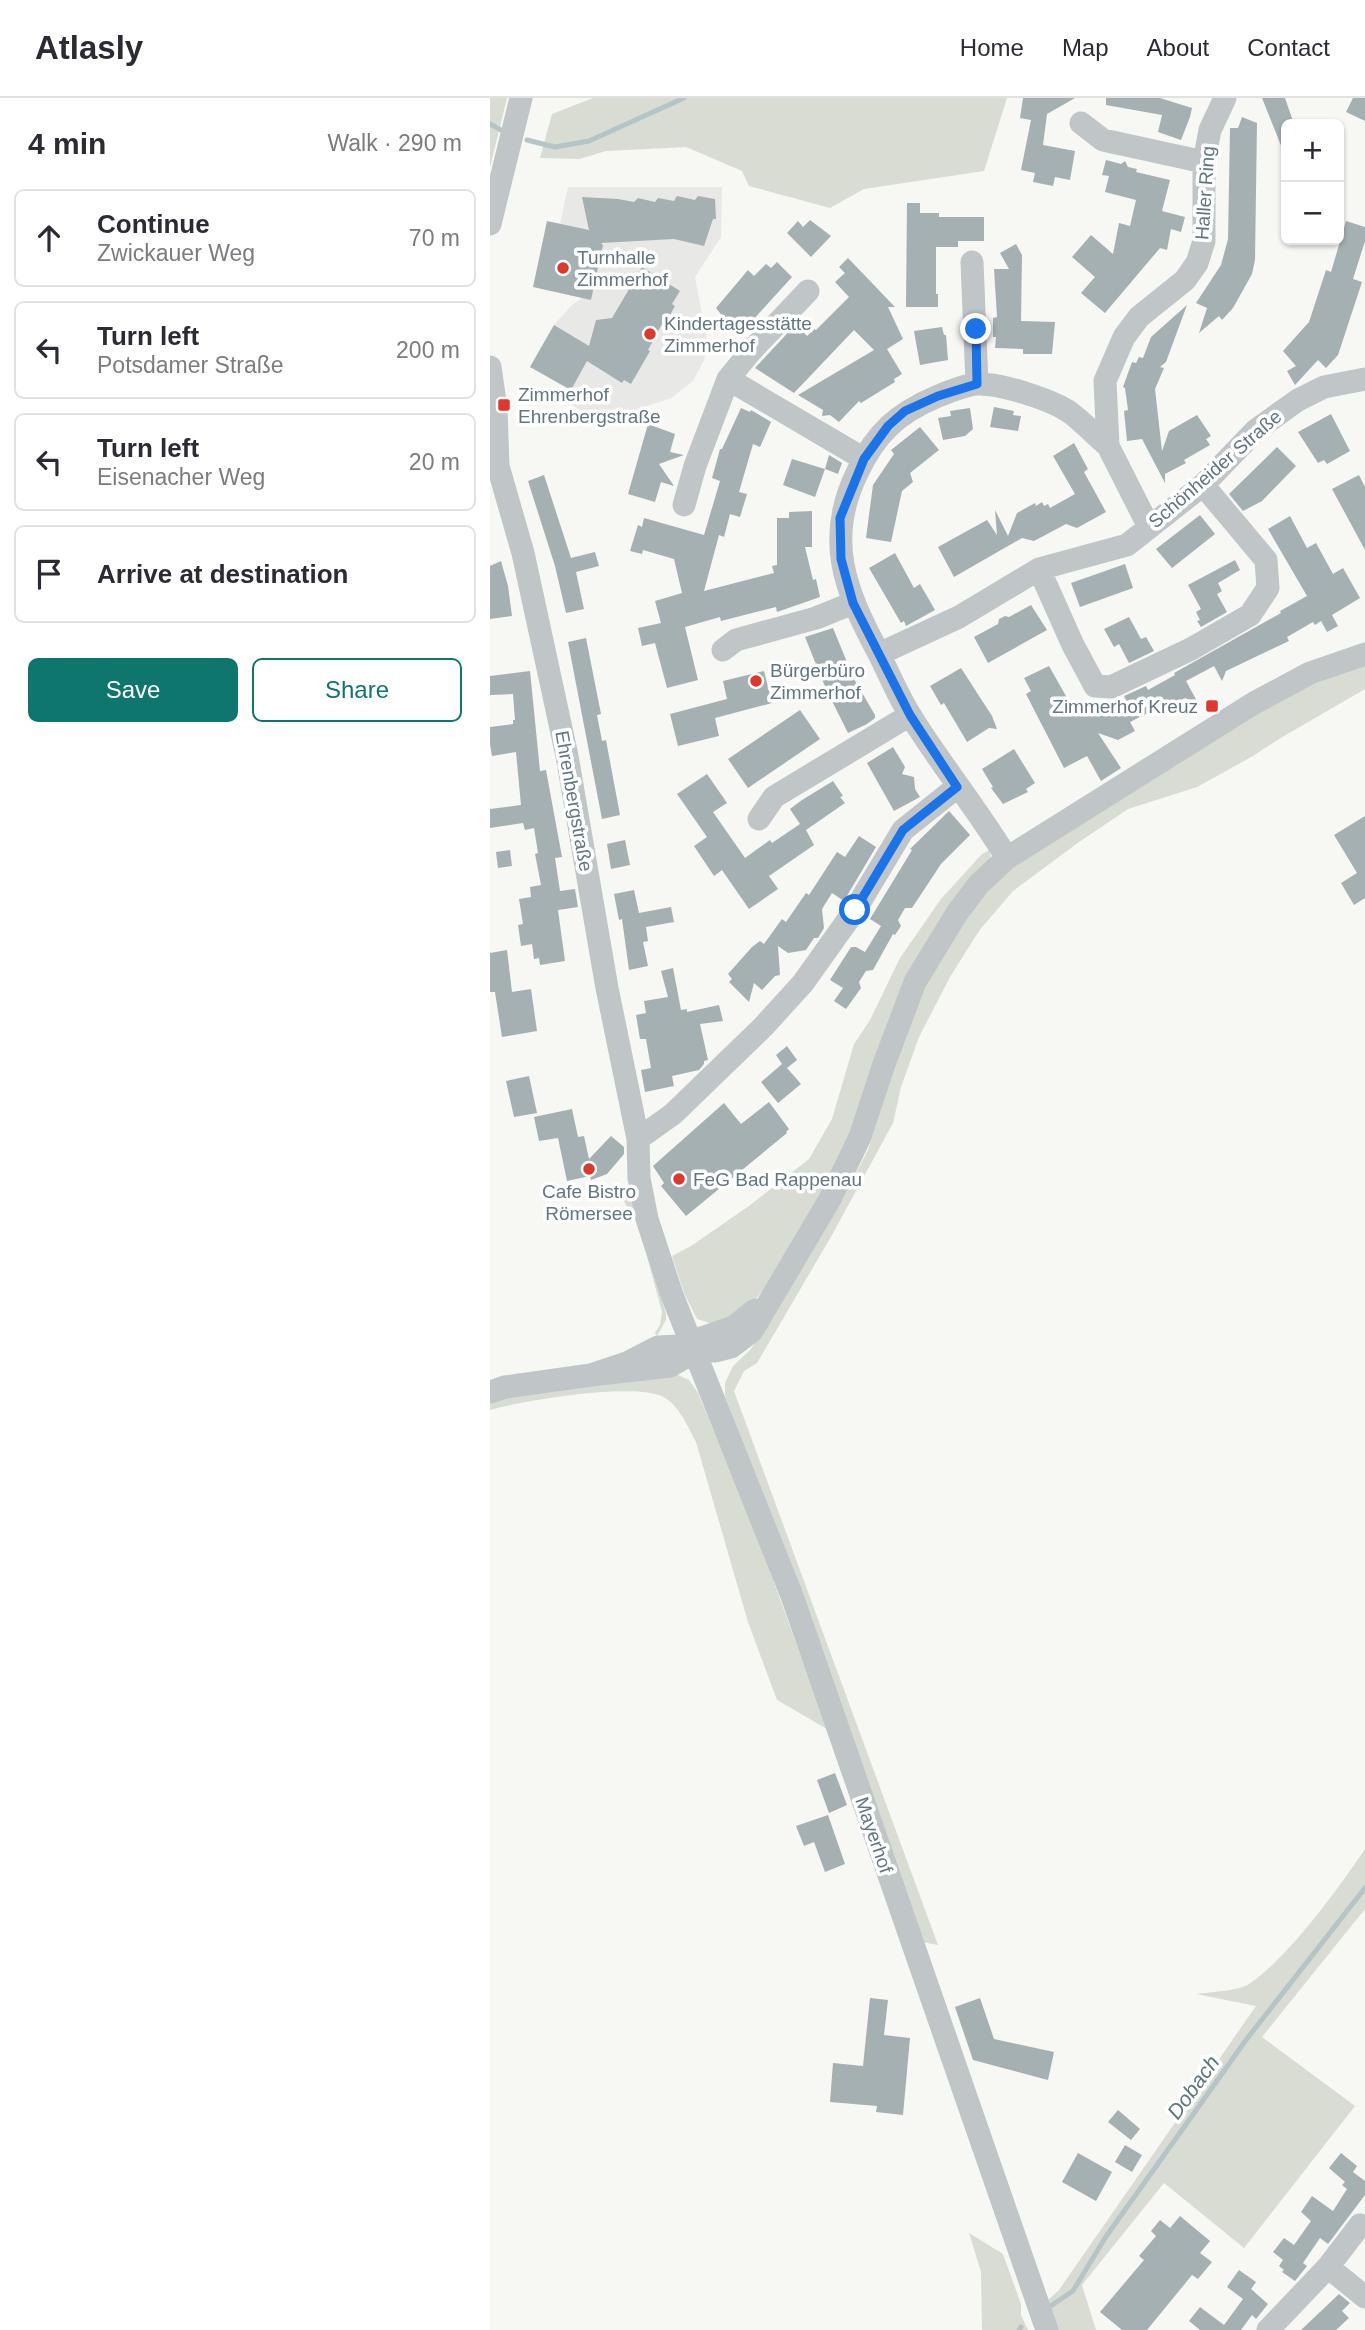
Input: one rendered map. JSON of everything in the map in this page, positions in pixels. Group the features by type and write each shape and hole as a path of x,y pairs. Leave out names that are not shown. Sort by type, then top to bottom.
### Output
{"street":[{"name":"Haller Ring","path":"1067,411 1088,407 1105,382 1124,337 1139,317 1185,280 1197,263 1204,241 1204,162 1210,130 1225,98"},
{"path":"490,224 518,108"},
{"path":"1081,123 1103,140 1204,162"},
{"path":"972,262 977,384"},
{"path":"684,505 695,466 728,379 807,291"},
{"name":"Ehrenbergstraße","path":"490,367 496,409 493,462 523,553 567,756 607,988 638,1139 639,1178 647,1219 672,1295 696,1351"},
{"path":"728,379 864,459"},
{"name":"Schönheider Straße","path":"879,654 959,617 1039,569 1127,545 1203,485 1256,430 1298,400 1324,387 1365,379"},
{"name":"Haller Ring","path":"1105,382 1108,446 1149,527"},
{"path":"1007,858 910,715 853,603 841,559 840,518 864,459 888,426 905,411 938,396 977,384 1019,390 1067,411 1108,446"},
{"path":"1039,569 1073,645 1095,686 1111,687 1191,649 1250,615 1268,588 1266,561 1203,485"},
{"path":"723,650 736,640 816,618 853,603"},
{"path":"490,1392 505,1387 591,1375 626,1363 658,1347 677,1346 716,1352 731,1347 752,1331 830,1199 860,1137 915,982 957,913 979,884 1007,858 1243,710 1310,673 1365,654"},
{"path":"759,819 774,797 910,715"},
{"path":"638,1139 673,1114 736,1054 803,983 855,910 903,830 957,787"},
{"name":"Mayerhof","path":"696,1351 792,1596 1045,2326"},
{"path":"1268,2330 1328,2267 1360,2225"},
{"path":"1328,2267 1365,2297"}],"shaded area":[{"path":"490,98 507,98 490,167"},
{"path":"593,98 1007,98 984,171 864,189 830,208 749,186 742,171 686,147 606,151 579,159 540,158 552,114"},
{"path":"568,187 722,187 721,237 695,277 708,346 693,381 671,398 635,410 596,416 586,414 565,400 570,390 530,367 554,325 582,298 597,233 560,224"},
{"path":"1365,662 1365,689 1197,787 1128,809 1013,891 979,931 950,977 919,1037 901,1087 893,1123 832,1235 757,1363 744,1371 734,1391 938,1945 922,1942 725,1396 725,1383 733,1366 750,1350 771,1321 845,1194 868,1150 905,1034 935,964 959,925 988,890 1022,860 1212,740 1309,683"},
{"path":"990,850 991,863 972,883 849,1146 770,1283 744,1312 716,1325 697,1319 684,1293 672,1256 749,1206 809,1159 832,1119 854,1044 870,1020 900,958 941,899 982,854"},
{"path":"630,1190 666,1314 666,1320 657,1336 655,1333 660,1325 662,1312 638,1223 623,1199"},
{"path":"674,1373 689,1380 698,1393 755,1530 827,1729 777,1700 748,1622 696,1442 683,1418 670,1402 651,1393 606,1392 552,1398 490,1410 490,1398"},
{"path":"1365,1849 1365,1909 1262,2037 1355,2106 1244,2248 1164,2183 1082,2285 1096,2330 1058,2330 1048,2300 1059,2290 1256,2006 1196,1994 1232,1990 1249,1984 1264,1972 1312,1921"},
{"path":"969,2233 1003,2254 1028,2330 982,2330 981,2272"}],"building":[{"path":"1023,98 1075,98 1047,114 1043,145 1075,151 1070,180 1055,177 1053,186 1033,182 1035,173 1021,170 1031,120 1020,118"},
{"path":"1106,98 1160,98 1192,108 1181,140 1158,132 1162,115 1106,105"},
{"path":"1262,98 1285,98 1292,119 1281,119 1281,146"},
{"path":"1353,98 1365,98 1365,121 1346,112"},
{"path":"1242,117 1257,123 1255,260 1252,274 1233,308 1222,320 1219,316 1199,333 1207,308 1196,303 1221,265 1228,239 1230,128 1238,128"},
{"path":"1106,160 1121,164 1125,161 1128,167 1137,169 1136,172 1170,180 1162,211 1185,217 1181,232 1171,229 1167,250 1160,248 1105,313 1081,293 1095,277 1072,257 1091,235 1113,254 1119,223 1130,226 1136,200 1105,192 1109,176 1102,175"},
{"path":"677,196 695,200 698,196 715,199 716,219 713,219 704,246 674,239 601,243 603,245 591,300 533,287 547,221 589,230 582,197 634,202 638,198 655,202 658,198 674,201"},
{"path":"907,203 920,203 920,213 939,213 939,217 984,217 984,241 958,241 958,247 936,247 938,307 906,307"},
{"path":"810,220 831,236 811,257 787,233 798,221 803,227"},
{"path":"1346,221 1365,227 1365,241 1353,279 1362,282 1338,355 1326,368 1318,360 1295,385 1287,371 1296,366 1283,351 1309,322 1326,270 1331,272 1339,245 1344,245"},
{"path":"1016,244 1022,255 1021,321 1055,322 1052,354 1023,354 1023,349 995,348 993,318 997,317 994,269 1009,269 1000,253"},
{"path":"848,258 895,307 888,307 903,339 887,349 902,374 894,379 895,382 861,403 859,401 839,422 830,415 822,416 823,410 798,395 874,350 854,330 794,393 755,368 796,324 807,336 849,297 835,282 845,273 839,267"},
{"path":"777,262 792,277 743,331 728,323 716,308 748,270 754,276 766,264 771,268"},
{"path":"642,267 680,291 672,304 675,306 664,326 662,324 631,384 624,380 622,383 587,361 571,390 530,367 554,325 589,346 596,320 612,318"},
{"path":"1187,305 1166,362 1160,367 1164,368 1155,389 1162,451 1169,431 1197,415 1211,436 1206,439 1210,445 1184,460 1186,463 1165,474 1165,483 1142,439 1127,441 1124,411 1128,410 1123,387 1132,362 1136,363 1139,357 1143,358 1151,337"},
{"path":"942,327 946,335 948,360 920,365 914,331"},
{"path":"994,407 1014,411 1013,415 1021,416 1018,431 990,427"},
{"path":"741,408 750,412 751,410 771,422 760,447 753,444 739,492 747,494 740,517 730,514 724,537 719,535 704,591 774,573 772,566 777,565 777,518 789,518 789,512 812,511 812,547 805,547 820,597 777,612 776,607 721,621 720,617 685,627 698,680 667,688 655,643 642,646 638,628 661,623 655,601 682,593 674,559 643,550 642,554 630,551 638,525 642,527 644,518 704,535 720,481 712,478 720,449"},
{"path":"970,408 973,429 965,436 943,440 938,418 951,416 950,411"},
{"path":"1331,414 1350,451 1327,464 1324,460 1318,463 1298,432"},
{"path":"648,424 675,434 670,452 684,455 659,464 674,486 661,482 655,502 628,494"},
{"path":"920,427 939,450 910,473 913,482 902,491 891,542 866,538 873,485 894,454 891,450"},
{"path":"1074,443 1088,469 1084,472 1106,512 1077,528 1066,524 1034,541 1022,538 954,577 938,547 987,520 997,535 995,510 1008,536 1017,513 1035,503 1036,506 1042,502 1044,506 1048,504 1050,508 1075,494 1053,456"},
{"path":"1277,447 1296,466 1262,501 1243,511 1229,494"},
{"path":"829,455 842,463 838,474 825,469"},
{"path":"792,459 825,469 815,497 783,485"},
{"path":"544,475 571,558 595,552 599,566 576,572 584,609 566,613 555,566 528,481"},
{"path":"1359,475 1365,487 1365,550 1332,489"},
{"path":"1200,515 1215,534 1172,568 1156,549"},
{"path":"1290,516 1307,548 1316,543 1333,574 1343,568 1360,598 1332,615 1338,626 1327,632 1321,621 1315,625 1313,622 1287,637 1289,641 1226,671 1222,681 1214,666 1186,681 1198,703 1185,698 1160,710 1158,708 1130,722 1135,731 1118,740 1098,733 1121,768 1101,781 1087,756 1064,768 1026,694 1031,691 1024,678 1049,666 1075,712 1104,715 1105,711 1126,700 1124,696 1146,686 1148,690 1281,613 1280,611 1307,596 1268,529"},
{"path":"895,553 914,588 920,584 935,610 906,626 904,621 901,623 869,568"},
{"path":"1235,560 1240,570 1218,583 1222,591 1217,594 1227,612 1201,627 1196,612 1201,609 1188,585"},
{"path":"501,561 512,616 490,619 490,566"},
{"path":"1125,564 1133,588 1080,607 1071,583"},
{"path":"1031,605 1047,630 988,663 974,637 998,624 999,619 1009,617"},
{"path":"1129,617 1141,639 1146,637 1154,651 1129,663 1119,644 1114,647 1104,629"},
{"path":"833,628 854,679 875,715 867,724 848,733 827,691 833,687 826,689 805,637"},
{"path":"586,638 601,714 597,715 602,741 606,740 620,815 602,819 568,642"},
{"path":"961,668 992,716 997,729 989,728 967,742 944,703 941,705 930,686"},
{"path":"530,671 540,771 546,770 562,857 555,858 560,891 575,889 578,907 558,910 565,961 540,965 539,958 534,959 532,944 521,946 518,925 523,924 519,899 531,897 530,887 541,885 535,854 538,853 534,828 525,830 523,823 490,828 490,809 521,805 516,752 492,756 490,744 490,727 513,724 515,720 513,694 490,695 490,676"},
{"path":"764,671 772,703 715,718 719,736 678,746 670,714 727,699 723,681"},
{"path":"800,710 820,739 748,788 728,759"},
{"path":"893,747 905,767 902,774 914,777 915,789 920,797 894,811 867,763"},
{"path":"1014,749 1035,783 1026,789 1028,792 1003,804 982,769"},
{"path":"707,774 727,803 713,812 745,858 770,840 772,843 800,824 790,809 802,800 833,781 843,796 840,797 845,803 806,830 814,845 769,876 778,889 749,909 722,870 714,876 694,846 707,837 677,794"},
{"path":"949,811 970,835 941,864 912,908 905,908 898,920 901,926 895,935 893,934 873,970 866,971 859,982 861,988 846,1009 834,1001 843,988 830,980 851,947 865,952 881,926 870,919 912,850 910,849"},
{"path":"1365,816 1365,898 1354,905 1341,883 1357,873 1334,835"},
{"path":"859,836 876,847 844,901 832,893 822,909 824,928 806,950 788,953 778,946 780,975 775,976 762,990 754,983 749,1002 729,982 732,979 728,974 752,947 760,941 764,944 782,919 786,922 806,893 809,895 837,852 845,857"},
{"path":"625,840 630,865 611,869 607,844"},
{"path":"510,850 512,866 498,868 496,852"},
{"path":"634,890 639,913 671,907 674,922 646,927 648,941 643,942 648,966 629,970 622,919 619,920 614,894"},
{"path":"507,950 512,992 531,989 537,1031 502,1037 495,992 490,992 490,953"},
{"path":"673,968 681,1010 687,1009 687,1012 719,1005 723,1021 700,1024 708,1060 704,1061 699,1070 672,1076 674,1086 645,1092 641,1070 651,1068 646,1039 640,1039 636,1015 646,1013 644,1001 668,997 661,971"},
{"path":"787,1046 797,1060 787,1068 801,1084 778,1103 761,1082 782,1064 776,1055"},
{"path":"529,1076 537,1113 514,1117 506,1081"},
{"path":"769,1102 789,1129 787,1133 686,1216 661,1186 664,1183 653,1166 724,1103 741,1124"},
{"path":"572,1109 578,1137 584,1136 589,1159 611,1136 624,1147 624,1154 607,1174 591,1180 590,1176 567,1181 558,1138 539,1141 534,1117"},
{"path":"835,1773 847,1805 829,1813 817,1780"},
{"path":"828,1815 845,1864 825,1872 814,1842 804,1846 796,1826"},
{"path":"870,1998 888,2000 884,2035 910,2038 903,2115 876,2112 877,2106 830,2102 833,2063 863,2066"},
{"path":"980,1998 994,2039 1054,2052 1048,2080 973,2060 955,2007"},
{"path":"1118,2110 1140,2129 1131,2140 1108,2122"},
{"path":"1125,2145 1142,2155 1132,2172 1115,2162"},
{"path":"1078,2153 1112,2172 1096,2201 1062,2182"},
{"path":"1341,2153 1357,2166 1353,2172 1365,2181 1365,2195 1328,2244 1320,2238 1303,2263 1307,2266 1295,2281 1282,2272 1284,2270 1279,2266 1283,2260 1273,2252 1284,2238 1294,2245 1311,2221 1301,2212 1312,2196 1333,2211 1347,2189 1342,2185 1345,2182 1329,2168"},
{"path":"1180,2216 1210,2241 1200,2253 1212,2262 1198,2279 1192,2275 1147,2330 1122,2330 1100,2312 1144,2260 1139,2256 1156,2236 1151,2231 1160,2220 1170,2228"},
{"path":"1239,2270 1256,2282 1251,2289 1268,2304 1256,2319 1252,2315 1241,2330 1200,2330 1189,2321 1200,2307 1224,2325 1243,2299 1227,2287"},
{"path":"1339,2294 1350,2303 1342,2311 1349,2318 1336,2330 1301,2330"}],"waterway":[{"path":"527,140 555,147 589,141 684,98"},
{"path":"490,124 501,130"},
{"name":"Dobach","path":"1052,2305 1073,2291 1105,2238 1246,2040 1365,1888"}],"place":[{"name":"Turnhalle Zimmerhof","path":"563,268"},
{"name":"Kindertagesstätte Zimmerhof","path":"650,334"},
{"name":"Zimmerhof Ehrenbergstraße","path":"504,405"},
{"name":"Bürgerbüro Zimmerhof","path":"756,681"},
{"name":"Zimmerhof Kreuz","path":"1212,706"},
{"name":"Cafe Bistro Römersee","path":"589,1169"},
{"name":"FeG Bad Rappenau","path":"679,1179"}],"route":[{"path":"855,910 903,830 957,787 910,715 853,603 841,559 840,518 854,477 888,426 905,411 938,396 977,384 976,329"}]}
